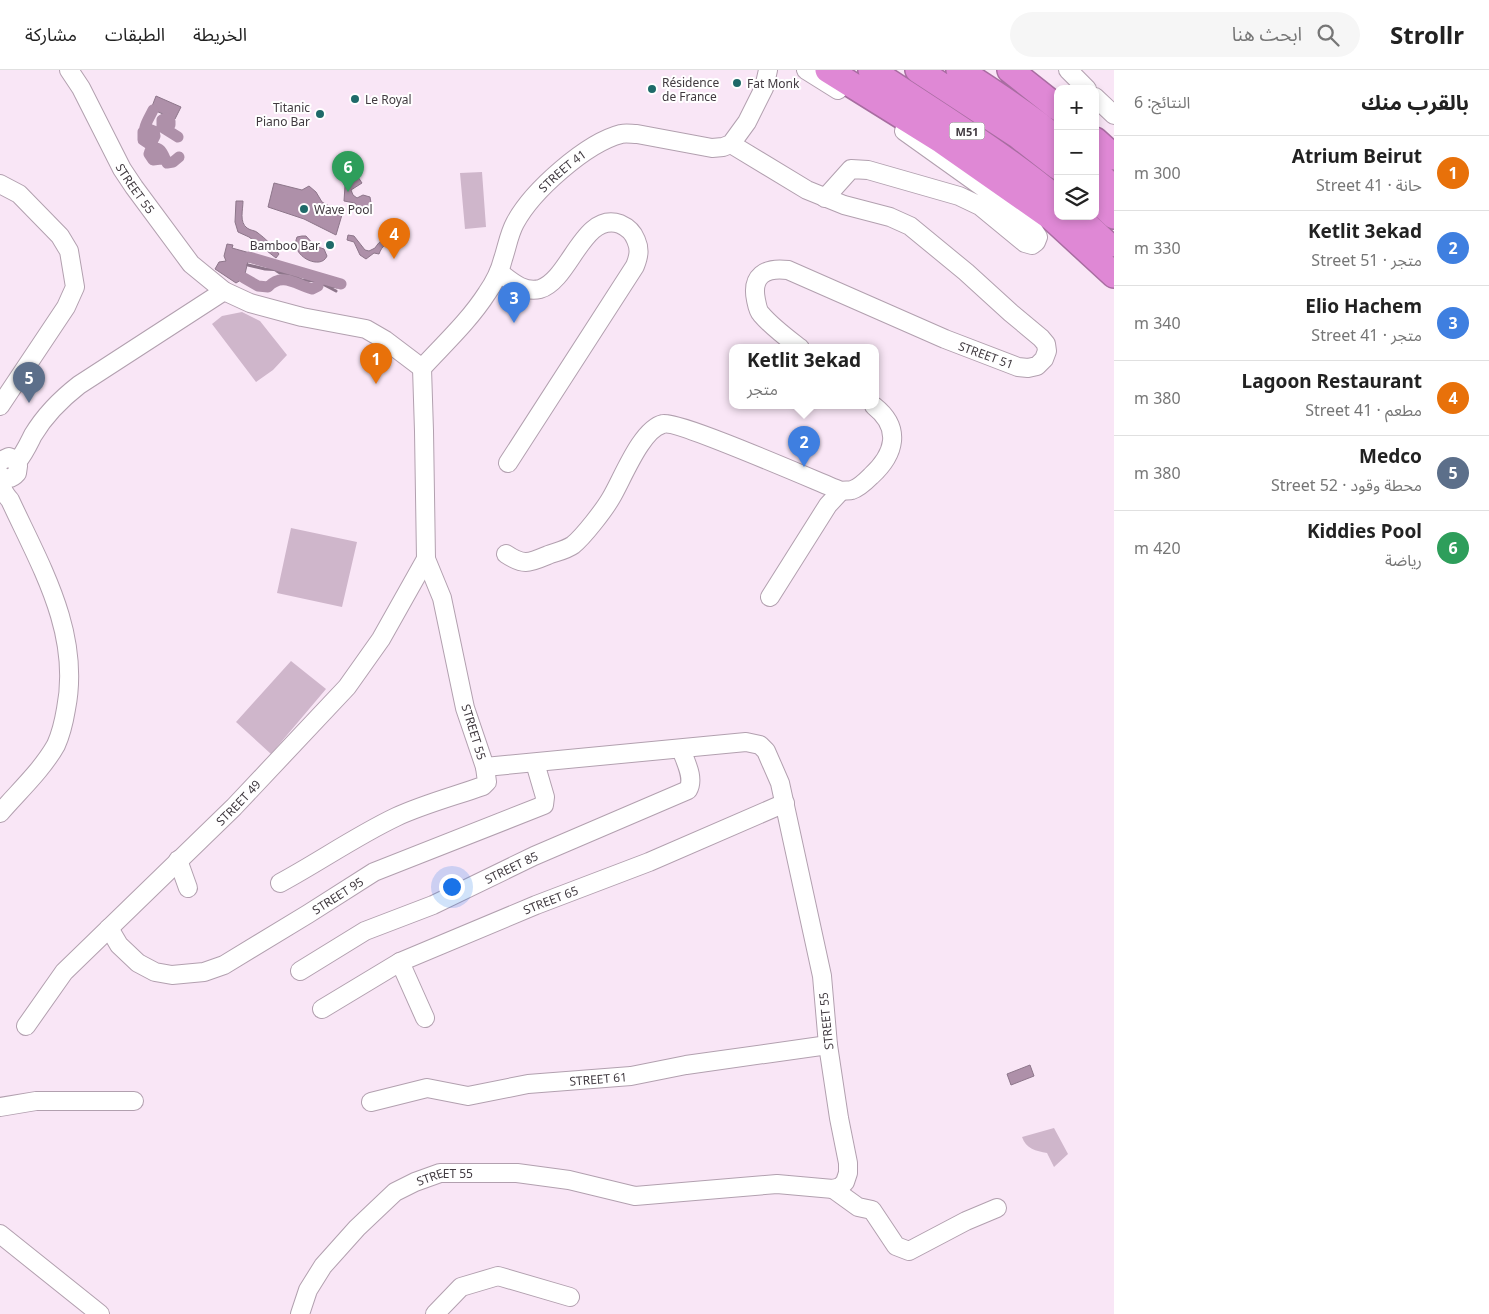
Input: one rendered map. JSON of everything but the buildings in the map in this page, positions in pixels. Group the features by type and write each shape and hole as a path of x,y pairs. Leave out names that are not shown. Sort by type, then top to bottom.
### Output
{"highway":[{"path":"828,70 942,141 1052,218 1072,224 1114,251"},
{"name":"M51","path":"870,70 972,134 1027,174 1054,197"},
{"name":"M51","path":"918,70 1017,135 1054,164"},
{"path":"959,70 1048,132"},
{"path":"1010,70 1054,105"},
{"path":"1099,144 1114,157"},
{"path":"1098,175 1114,189"},
{"path":"1099,202 1114,216"},
{"path":"1072,224 1114,274"}],"street":[{"name":"STREET 55","path":"69,70 81,88 122,169 192,264 224,291 258,305 302,317 366,329 385,340 422,368"},
{"path":"731,144 747,122 764,88 778,70"},
{"path":"806,70 910,134 995,196 1034,231 1037,240 1032,245 1026,243 980,206 959,196 868,170 851,169 825,198"},
{"path":"1068,70 1083,85"},
{"path":"1099,101 1114,115"},
{"name":"STREET 41","path":"422,368 479,304 498,272 515,223 531,199 554,176 600,143 624,134 637,134 704,147 718,148 731,144"},
{"name":"STREET 51","path":"731,144 790,181 825,198 890,217 910,226 1041,338 1046,344 1047,351 1044,359 1037,366 1028,368 1018,366 945,339 788,270 766,271 759,276 754,293 760,313 795,344"},
{"path":"0,175 60,236 69,251 75,287 66,307 1,402"},
{"path":"0,184 20,194"},
{"path":"498,272 519,287 529,290 540,289 550,284 557,276 588,234 596,227 606,223 617,223 627,228 634,235 639,245 639,256 635,266 508,463"},
{"path":"0,812 44,762 56,744 68,700 70,677 68,647 62,620 10,500 4,494 2,485 6,464 14,448 22,441 32,437 53,408 79,385 224,291"},
{"path":"422,368 426,559"},
{"path":"506,554 517,561 528,563 571,546 611,498 639,446 657,426 665,423 678,426 840,491 853,490 877,471 892,447 892,429 884,414 878,409"},
{"path":"770,597 828,505 840,491"},
{"name":"STREET 55","path":"300,1314 308,1290 323,1266 357,1228 396,1192 415,1182 440,1173 517,1173 569,1180 634,1196 777,1184 832,1189 840,1187 845,1182 848,1173 848,1163 828,1045 822,976 785,803 780,783 766,751 760,745 746,742 681,749 580,756 535,763 484,767 465,708 442,598 426,559"},
{"name":"STREET 49","path":"26,1026 64,972 234,807 347,687 381,639 426,559"},
{"name":"STREET 85","path":"300,971 365,931 433,905 534,856 685,792 690,786 691,779 681,749"},
{"name":"STREET 95","path":"109,928 119,946 138,963 155,972 172,975 193,974 224,965 374,872 544,806 546,797 535,763"},
{"path":"280,883 329,853 398,817 483,786 487,782 484,767"},
{"name":"STREET 65","path":"322,1009 400,962 536,905 648,862 785,803"},
{"path":"178,860 188,888"},
{"path":"400,962 425,1018"},
{"name":"STREET 61","path":"371,1102 427,1088 468,1096 528,1084 631,1076 686,1065 828,1045"},
{"path":"0,1107 36,1101 134,1101"},
{"path":"832,1189 858,1207 872,1210 896,1246 909,1251 966,1221 997,1208"},
{"path":"0,1234 100,1314"},
{"path":"435,1314 461,1287 498,1276 570,1297"}],"shaded area":[{"path":"156,96 181,107 175,119 151,109"},
{"path":"345,172 358,177 362,183 351,190 357,198 363,195 370,197 371,203 367,208 359,209 355,203 344,201 345,186 339,174"},
{"path":"482,172 486,227 465,229 460,173"},
{"name":"Wave Pool","path":"274,183 302,190 309,186 316,192 322,202 336,210 338,206 344,208 336,235 304,219 268,207"},
{"path":"236,201 243,201 243,223 248,229 257,232 269,243 279,254 276,258 249,237 238,232 235,222"},
{"path":"348,235 354,236 365,250 369,251 385,239 394,237 395,242 387,244 379,254 374,253 366,259 360,255 354,242 347,240"},
{"path":"306,236 315,246 324,249 327,256 324,260 313,262 301,255 297,250 296,244 297,237"},
{"path":"227,244 233,245 232,248 250,253 244,278 236,283 215,269 219,262 226,261 224,256"},
{"path":"242,312 260,321 287,355 273,370 256,382 212,324 222,316"},
{"path":"291,528 357,542 342,607 277,593"},
{"path":"291,661 326,689 271,754 236,722"},
{"path":"1030,1065 1034,1076 1011,1085 1007,1074"},
{"path":"1054,1128 1068,1154 1054,1167 1047,1153 1029,1147 1022,1137"}],"waterway":[{"path":"153,110 146,125 145,129 144,133 148,141 153,140 155,136 154,131 149,129 143,132 143,140 150,144 152,146 154,148 156,149 159,150 161,152 161,158 154,159 150,154 154,148 156,148 157,149 160,151 161,152 162,153 163,157 161,159 153,160 149,154 151,148 155,148 158,148 162,152 167,163 173,162 179,157"},
{"path":"170,125 170,121 166,118 162,120 162,127 178,137"},
{"path":"249,257 341,284"},
{"path":"249,261 267,265 280,273 304,276 311,279"},
{"path":"248,265 282,270 302,280 317,281 336,291"},
{"path":"244,278 258,286 268,287 278,280 289,280 312,289 318,286"},
{"path":"328,285 337,287"}],"place":[{"name":"Fat Monk","path":"737,83"},
{"name":"Résidence de France","path":"652,89"},
{"name":"Le Royal","path":"355,99"},
{"name":"Titanic Piano Bar","path":"320,114"},
{"name":"Kiddies Pool","path":"348,192"},
{"name":"Wave Pool","path":"304,209"},
{"name":"Bamboo Bar","path":"330,245"},
{"name":"Lagoon Restaurant","path":"394,259"},
{"name":"Elio Hachem","path":"514,323"},
{"name":"Atrium Beirut","path":"376,384"},
{"name":"Medco","path":"29,403"},
{"name":"Ketlit 3ekad","path":"804,467"}]}
